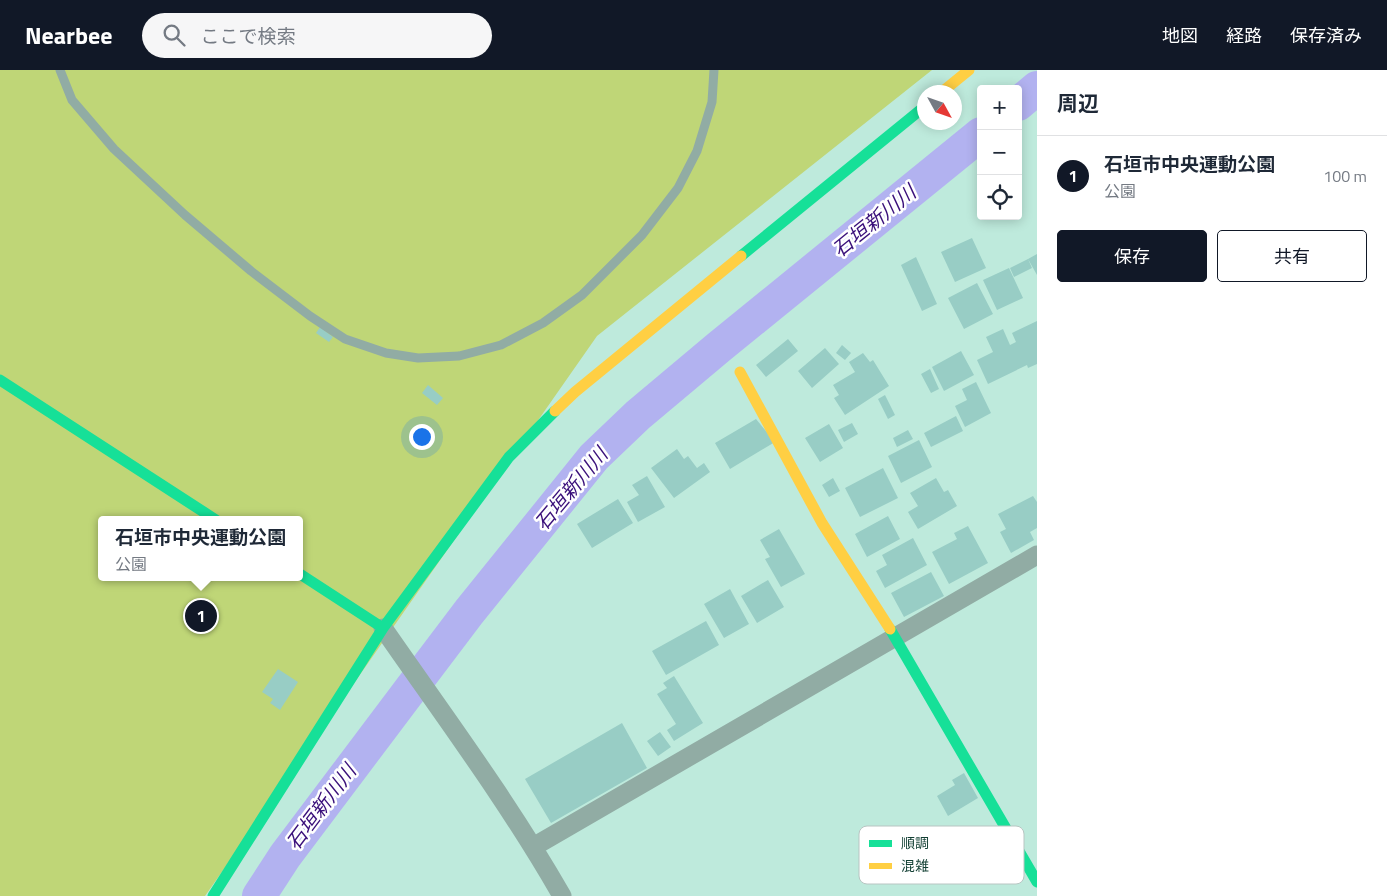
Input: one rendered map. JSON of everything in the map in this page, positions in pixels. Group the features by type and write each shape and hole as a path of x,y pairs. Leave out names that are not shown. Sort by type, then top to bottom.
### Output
{"street":[{"path":"951,85 969,70"},
{"path":"212,896 383,628 509,457 575,392 917,113"},
{"path":"740,372 822,523 895,636 1005,826"},
{"path":"0,380 210,516"},
{"path":"533,847 1037,554"},
{"path":"303,576 383,628 533,847 562,896"},
{"path":"1024,859 1037,882"}],"lane":[{"path":"60,70 72,100 114,149 185,215 251,271 310,316 345,339 386,353 418,358 459,356 501,345 543,323 582,295 642,235 678,188 697,151 712,102 714,70"}],"green space":[{"path":"0,70 932,70 597,336 205,896 0,896"}],"building":[{"path":"972,238 986,268 955,282 941,252"},
{"path":"1037,254 1037,275 1028,259"},
{"path":"916,257 937,304 922,311 901,265"},
{"path":"1028,259 1032,268 1014,277 1010,268"},
{"path":"1009,268 1023,298 997,310 983,280"},
{"path":"977,283 993,314 964,329 948,298"},
{"path":"1037,321 1037,364 1028,368 1027,365 988,384 977,360 993,352 986,337 1003,329 1010,345 1016,342 1012,333"},
{"path":"320,327 333,337 329,342 316,333"},
{"path":"788,339 798,351 766,377 756,365"},
{"path":"842,345 851,353 845,360 836,353"},
{"path":"825,348 839,364 812,388 798,371"},
{"path":"961,351 974,375 944,391 932,367"},
{"path":"863,353 870,362 873,360 889,386 845,415 834,398 839,395 833,385 855,372 849,362"},
{"path":"930,369 939,389 931,393 921,374"},
{"path":"976,382 991,413 965,427 955,406 967,400 962,389"},
{"path":"428,385 443,398 437,405 422,393"},
{"path":"885,395 895,415 888,419 878,399"},
{"path":"956,416 963,431 931,447 924,433"},
{"path":"756,419 775,442 730,469 715,443"},
{"path":"852,423 858,434 844,442 838,430"},
{"path":"829,424 843,448 820,462 805,438"},
{"path":"908,430 913,439 897,447 893,438"},
{"path":"919,440 932,467 901,483 888,456"},
{"path":"677,449 684,459 688,456 697,468 704,463 710,472 674,498 651,468"},
{"path":"883,468 898,498 860,517 845,488"},
{"path":"647,476 665,507 638,522 627,502 639,495 632,485"},
{"path":"833,478 840,491 829,497 822,485"},
{"path":"936,478 944,492 948,490 957,506 918,529 908,512 918,506 910,493"},
{"path":"1033,496 1037,502 1037,528 1030,532 1034,540 1011,553 1000,532 1006,529 998,514"},
{"path":"618,499 633,523 592,548 577,524"},
{"path":"888,516 900,539 867,557 855,534"},
{"path":"968,526 988,563 949,584 932,552 957,539 954,533"},
{"path":"779,529 805,574 781,587 765,559 770,557 760,540"},
{"path":"913,538 927,565 885,588 876,571 887,565 882,555"},
{"path":"931,572 944,596 904,617 891,593"},
{"path":"768,580 784,607 757,623 741,596"},
{"path":"730,589 749,624 724,638 704,604"},
{"path":"706,621 719,645 666,675 652,651"},
{"path":"278,669 298,682 280,710 270,703 273,699 262,692"},
{"path":"674,676 703,723 674,741 667,730 676,724 657,694 667,688 663,683"},
{"path":"622,723 647,768 551,823 525,779"},
{"path":"660,732 671,747 658,756 647,741"},
{"path":"964,773 978,798 948,816 937,796 955,785 952,780"}],"waterway":[{"name":"石垣新川川","path":"1022,101 1037,88"},
{"name":"石垣新川川","path":"259,896 285,856 469,612 594,457 638,415 719,347 977,137"}],"traffic: fast":[{"path":"741,256 917,113"},
{"path":"0,380 210,516"},
{"path":"213,896 383,628 509,457 555,411"},
{"path":"303,576 383,628"},
{"path":"890,629 1004,826"},
{"path":"1024,860 1037,882"}],"traffic: slow":[{"path":"951,85 969,70"},
{"path":"555,411 575,392 741,256"},
{"path":"740,372 822,523 890,629"}],"place":[{"name":"石垣市中央運動公園","path":"201,616"}]}
